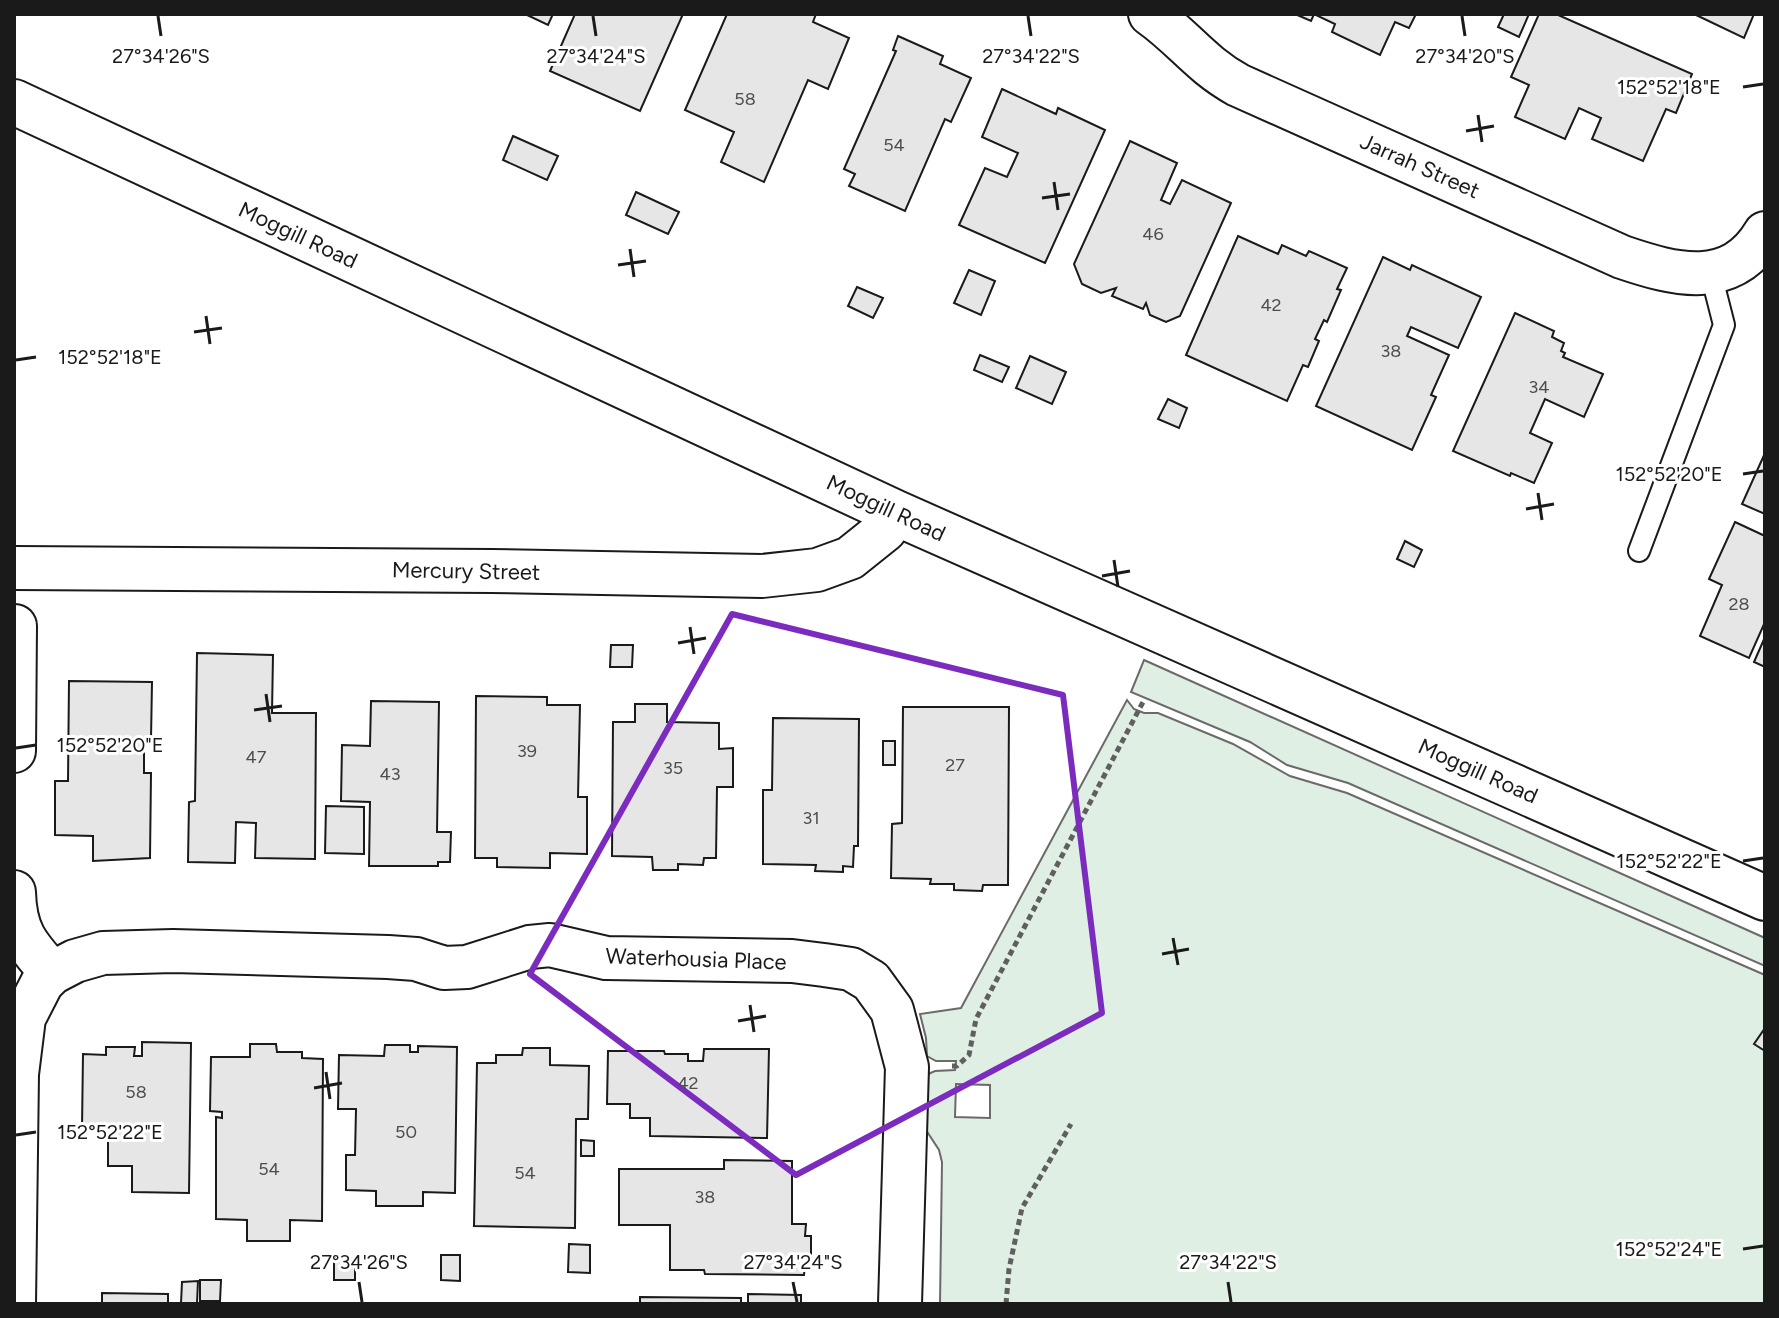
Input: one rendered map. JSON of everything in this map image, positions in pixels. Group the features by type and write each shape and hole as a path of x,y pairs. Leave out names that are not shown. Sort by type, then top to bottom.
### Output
{"main road":[{"name":"Moggill Road","path":"14,102 896,513 1765,898"}],"street":[{"name":"Jarrah Street","path":"1150,14 1171,29 1215,73 1238,85 1622,257 1669,272 1711,274 1753,253 1765,233"},
{"name":"Mercury Street","path":"14,568 475,570 762,576 817,570 850,558 885,530 896,513"},
{"path":"14,751 15,626"},
{"path":"14,892 14,905 24,942 52,973 42,983 24,1018 17,1074 14,1304"},
{"name":"Waterhousia Place","path":"52,973 75,961 103,953 173,951 388,957 416,959 444,968 467,967 530,947 550,945 606,958 792,961 851,969 871,981 892,1010 907,1067 900,1304"}],"lane":[{"path":"1639,551 1724,325 1711,274"}],"path":[{"path":"907,1067 957,1066 969,1055 976,1019 1143,702"},
{"path":"1006,1304 1009,1269 1022,1208 1071,1124"}],"highlighted area":[{"path":"732,614 1063,695 1102,1013 796,1175 530,974"}],"green space":[{"path":"1144,660 1765,938 1765,966 1348,783 1287,765 1250,742 1131,692"},
{"path":"1127,700 1134,709 1158,713 1233,744 1290,776 1347,793 1765,975 1765,1304 940,1304 942,1162 939,1150 926,1130 926,1075 935,1071 955,1070 956,1061 936,1061 927,1056 920,1014 961,1008","holes":["956,1084 990,1085 990,1118 955,1117"]}],"building":[{"path":"525,14 553,14 548,25"},
{"path":"575,14 683,14 640,111 550,71"},
{"path":"727,14 816,14 813,22 849,38 828,89 808,80 764,182 721,162 734,132 685,110"},
{"path":"1295,14 1314,14 1311,21"},
{"path":"1314,14 1416,14 1409,28 1395,22 1380,55 1332,32 1335,24"},
{"path":"1504,14 1529,14 1519,37 1498,27"},
{"path":"1539,14 1556,14 1692,74 1676,113 1666,109 1643,161 1592,139 1601,118 1579,108 1565,139 1515,117 1529,85 1511,77"},
{"path":"1694,14 1754,14 1744,38"},
{"path":"898,36 943,56 940,64 971,78 951,122 945,119 905,211 849,186 855,174 844,169 896,51 893,50"},
{"path":"1002,89 1056,114 1058,108 1105,130 1045,263 959,225 985,168 1007,177 1018,153 982,137"},
{"path":"513,136 558,156 547,180 503,160"},
{"path":"1130,141 1177,163 1161,200 1170,204 1182,180 1231,203 1180,316 1166,322 1150,315 1146,303 1143,309 1112,296 1116,288 1101,293 1082,284 1074,264"},
{"path":"636,192 679,212 668,234 626,215"},
{"path":"1238,236 1278,254 1282,245 1306,256 1309,251 1347,268 1327,322 1324,320 1315,339 1319,341 1308,367 1303,365 1287,401 1186,355"},
{"path":"1383,257 1410,270 1412,265 1481,297 1458,348 1411,327 1407,336 1449,355 1431,395 1436,397 1412,450 1316,406"},
{"path":"969,270 995,281 981,315 954,303"},
{"path":"857,287 883,298 873,318 848,306"},
{"path":"1515,313 1554,331 1552,337 1564,343 1561,351 1565,353 1563,357 1603,374 1584,417 1545,399 1530,433 1552,443 1534,483 1453,451"},
{"path":"980,355 1009,367 1002,382 974,370"},
{"path":"1030,356 1066,372 1052,404 1016,388"},
{"path":"1168,399 1187,408 1179,428 1158,419"},
{"path":"1765,453 1765,514 1742,504"},
{"path":"1735,522 1765,536 1765,622 1749,658 1700,636 1722,585 1709,579"},
{"path":"1405,541 1422,550 1414,567 1397,559"},
{"path":"1765,637 1765,667 1754,662"},
{"path":"611,645 633,645 632,667 610,667"},
{"path":"197,653 273,655 272,713 316,713 315,859 255,858 256,823 236,822 235,863 188,862 189,802 195,801"},
{"path":"69,681 152,682 151,739 144,738 144,773 151,773 150,858 93,861 93,836 55,835 55,781 68,781"},
{"path":"476,696 547,697 547,705 580,705 578,797 587,797 587,854 550,853 550,868 497,867 497,858 475,858"},
{"path":"371,701 439,702 437,832 451,832 450,862 438,862 438,866 369,866 370,802 341,801 342,745 370,746"},
{"path":"635,704 667,704 667,722 719,723 719,749 733,748 733,787 717,787 716,858 704,858 703,865 678,864 678,870 653,870 652,857 612,856 613,722 635,722"},
{"path":"903,707 1009,707 1008,885 983,885 982,891 954,890 954,884 930,884 931,879 891,878 892,824 902,823"},
{"path":"773,718 859,719 858,846 854,846 853,867 843,866 843,872 815,871 816,865 763,864 763,790 772,790"},
{"path":"883,741 895,741 895,765 883,765"},
{"path":"326,806 364,807 364,854 325,853"},
{"path":"1765,1028 1765,1051 1754,1044"},
{"path":"142,1042 191,1043 189,1193 132,1192 132,1166 108,1166 108,1128 82,1128 83,1054 106,1055 106,1047 135,1047 134,1056 142,1056"},
{"path":"250,1044 276,1044 277,1052 302,1052 302,1058 323,1059 322,1221 290,1220 290,1241 247,1241 247,1220 216,1219 216,1117 222,1118 222,1112 210,1111 211,1057 250,1057"},
{"path":"385,1045 410,1045 410,1052 418,1052 418,1046 457,1047 455,1193 423,1192 423,1206 376,1206 376,1191 346,1190 346,1155 355,1155 356,1109 338,1109 339,1055 384,1056"},
{"path":"523,1048 550,1048 550,1065 589,1066 588,1119 576,1119 575,1228 474,1226 477,1063 496,1063 496,1055 522,1055"},
{"path":"704,1049 769,1049 767,1138 650,1136 650,1118 630,1118 630,1104 607,1104 608,1051 664,1051 665,1054 688,1054 688,1061 703,1061"},
{"path":"581,1140 594,1141 594,1156 581,1156"},
{"path":"724,1160 792,1161 792,1224 806,1224 805,1236 811,1236 811,1264 805,1264 804,1275 705,1274 704,1270 670,1270 670,1225 619,1225 619,1169 724,1169"},
{"path":"569,1244 590,1245 590,1273 568,1272"},
{"path":"441,1255 460,1255 460,1281 441,1280"},
{"path":"334,1258 355,1258 355,1280 334,1280"},
{"path":"200,1280 221,1280 220,1301 200,1301"},
{"path":"198,1281 197,1303 181,1303 182,1282"},
{"path":"102,1293 168,1294 168,1304 102,1304"},
{"path":"748,1294 801,1295 801,1304 748,1304"},
{"path":"640,1297 741,1298 741,1304 640,1304"}]}
